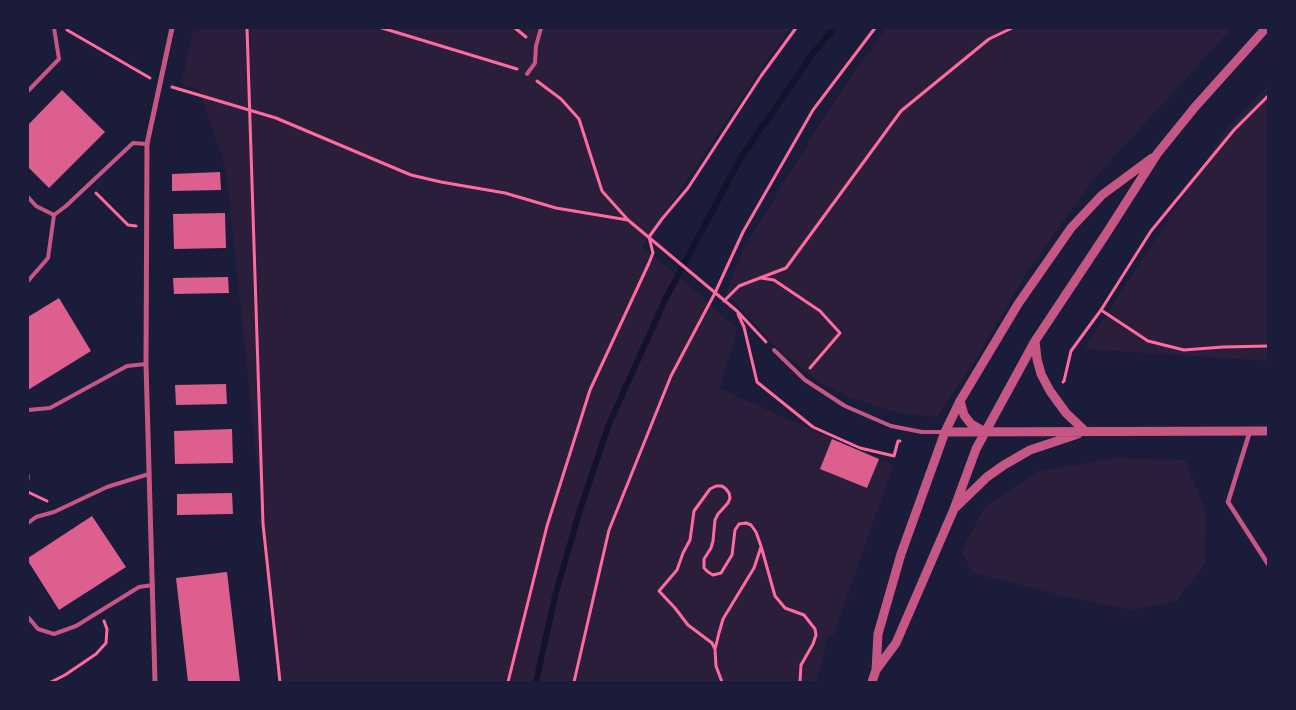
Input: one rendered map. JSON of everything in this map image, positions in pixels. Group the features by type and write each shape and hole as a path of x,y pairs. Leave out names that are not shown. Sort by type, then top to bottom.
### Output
{"street":[{"path":"155,681 146,364 147,144 172,28"},
{"path":"876,670 896,643 954,509 976,449 1035,341 1157,154 1195,107 1266,28"},
{"path":"872,682 876,670 880,625 901,554 945,432 960,401 1018,304 1071,228 1102,195 1157,154"},
{"path":"1035,341 1041,374 1050,391 1066,412 1085,431"},
{"path":"960,401 964,414 972,424 985,432"},
{"path":"945,432 1268,430"},
{"path":"954,509 987,477 1004,465 1030,450 1085,431"},
{"path":"1250,431 1228,502 1268,564"}],"lane":[{"path":"28,91 59,59 54,28"},
{"path":"527,74 535,63 536,46 542,28"},
{"path":"28,281 48,258 54,215 66,206 133,142 147,144"},
{"path":"28,197 36,206 54,215"},
{"path":"774,350 802,378 844,406 890,426 922,432 945,432"},
{"path":"28,410 50,408 127,366 146,364"},
{"path":"28,523 107,487 149,474"},
{"path":"28,617 38,628 54,634 76,626 139,587 153,585"},
{"path":"148,682 155,681"}],"path":[{"path":"63,28 160,83 276,118 411,175 505,193 556,208 628,220"},
{"path":"247,28 262,524 280,682"},
{"path":"382,28 514,67 527,74 561,99 579,119 602,190 628,220 737,311 774,350"},
{"path":"508,682 550,517 590,390 649,263 652,253 649,237 688,188 761,76 796,28"},
{"path":"574,682 609,530 671,376 715,293 743,232 813,110 875,28"},
{"path":"724,300 739,286 786,268 901,111 989,40 1012,28"},
{"path":"1050,391 1064,381 1071,351 1101,310 1151,231 1234,130 1268,96"},
{"path":"88,185 128,225 147,226"},
{"path":"761,278 774,280 820,311 840,333 802,378"},
{"path":"1101,310 1148,341 1184,350 1224,346 1268,346"},
{"path":"737,311 744,327 758,382 813,427 860,448 894,456 898,441 906,442"},
{"path":"715,649 712,643 688,625 659,591 677,570 690,540 694,511 710,489 722,486 729,493 730,498 715,520 711,548 704,559 704,568 713,575 721,574 732,555 735,530 739,524 746,523 751,525 756,532 761,546 775,596 785,608 804,615 815,629 816,635 813,644 801,665 800,682"},
{"path":"28,492 47,501 54,512"},
{"path":"722,682 716,666 715,649 723,619 754,568 761,546"},
{"path":"51,682 96,654 106,643 107,629 100,611"}],"shaded area":[{"path":"194,28 791,28 763,66 642,247 697,292 737,329 720,389 893,465 834,635 829,634 816,682 280,682 226,169 199,90 181,83"},
{"path":"886,28 1232,28 1091,182 1026,273 976,359 937,417 898,413 847,396 818,381 778,349 726,293 744,248 831,106"},
{"path":"1268,86 1268,361 1084,349 1226,130"},
{"path":"1116,458 1185,460 1206,511 1205,563 1177,601 1132,610 1075,599 972,573 961,551 985,507 1040,471"}],"building":[{"path":"62,90 105,132 49,188 28,167 28,125"},
{"path":"220,172 221,190 172,191 172,174"},
{"path":"225,213 226,248 174,249 173,214"},
{"path":"228,277 229,293 174,294 173,278"},
{"path":"59,298 91,351 28,390 28,317"},
{"path":"226,384 227,404 176,405 175,385"},
{"path":"232,429 233,463 175,464 174,431"},
{"path":"832,439 879,459 867,488 820,469"},
{"path":"232,493 233,514 177,515 177,494"},
{"path":"92,516 126,567 59,610 28,561 28,558"},
{"path":"227,572 240,682 188,682 176,578"}],"waterway":[{"path":"536,682 555,596 580,510 609,424 665,300 740,159 812,55 834,28"}]}
